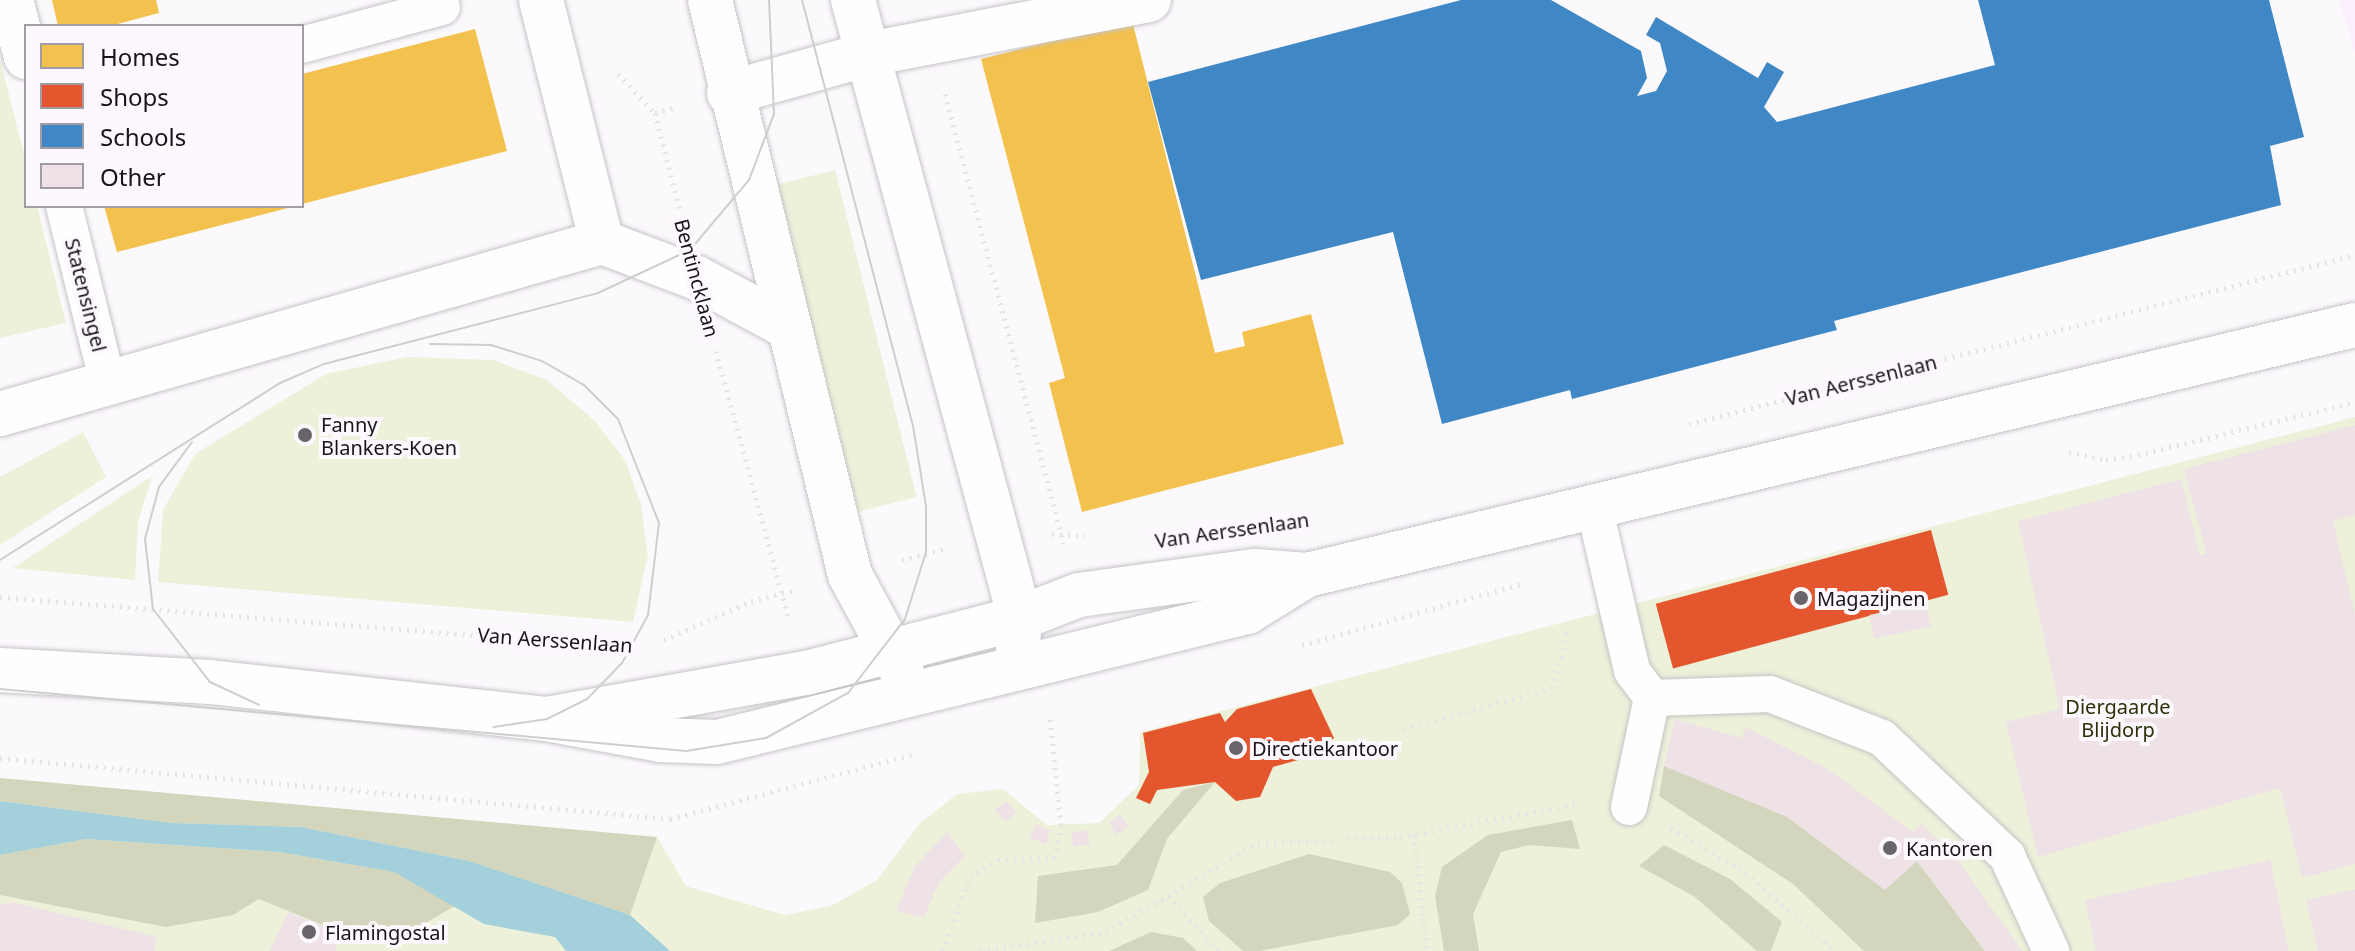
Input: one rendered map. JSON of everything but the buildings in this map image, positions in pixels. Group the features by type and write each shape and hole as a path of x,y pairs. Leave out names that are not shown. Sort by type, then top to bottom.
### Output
{"street":[{"path":"11,0 24,49"},
{"path":"541,0 602,242"},
{"path":"710,0 729,93 850,575 886,650 922,694"},
{"path":"853,0 1020,618 1016,670"},
{"path":"729,93 869,54 1149,0"},
{"path":"0,414 602,242 697,278 786,326"},
{"path":"547,719 767,681 1020,618 1079,595 1255,571 1307,575 2355,325"},
{"path":"0,670 210,682 547,719 605,734 717,742 1247,612 1307,575"}],"lane":[{"path":"304,44 442,7"},
{"name":"Statensingel","path":"64,208 108,384"},
{"path":"1594,506 1632,671 1652,698 1629,807"},
{"path":"1652,698 1770,694 1882,738 2007,856 2051,951"}],"path":[{"path":"931,41 1061,534"},
{"name":"Bentincklaan","path":"611,68 655,113 781,594"},
{"name":"Van Aerssenlaan","path":"1677,427 2355,255"},
{"path":"2063,451 2106,460 2355,402"},
{"name":"Van Aerssenlaan","path":"658,643 781,594 998,539 1061,534 1103,538"},
{"path":"1287,649 1526,582"},
{"name":"Van Aerssenlaan","path":"0,597 631,648"},
{"path":"1404,729 1552,688 1569,632 1566,618"},
{"path":"943,951 970,877 998,859 1055,858 1061,825 1050,713"},
{"path":"0,758 670,819 833,778"},
{"path":"980,951 1082,941 1168,896 1258,843 1414,834 1541,808 1629,807 1739,868 1837,951"},
{"path":"1414,834 1427,951"},
{"path":"1168,896 1217,951"}],"shaded area":[{"path":"2339,0 2355,0 2355,53"}],"green space":[{"path":"0,59 24,154 24,208 37,208 66,323 0,338"},
{"path":"835,170 917,497 858,512 777,185"},
{"path":"407,357 493,360 547,380 595,421 625,460 641,505 648,555 633,622 158,582 163,510 195,454 326,374"},
{"name":"Diergaarde Blijdorp","path":"2355,417 2355,951 0,951 0,778 657,837 686,886 784,915 831,906 877,880 920,823 957,794 1003,789 1047,825 1099,823 1139,785 1140,732"},
{"path":"83,432 106,477 0,545 0,477"},
{"path":"152,476 138,522 135,580 13,568"},
{"path":"1664,766 1917,861 1985,951 1864,951 1793,884 1659,796"},
{"path":"0,778 657,837 630,915 469,861 301,827 172,823 0,801"},
{"path":"1215,782 1167,839 1148,890 1098,912 1035,923 1038,876 1117,865 1183,790"},
{"path":"1572,820 1580,849 1529,845 1501,852 1473,914 1479,951 1444,951 1435,896 1442,867 1488,835"},
{"path":"86,839 279,852 394,872 455,906 396,940 342,933 259,899 233,915 166,927 0,895 0,855"},
{"path":"1664,845 1730,879 1782,922 1771,951 1757,951 1695,897 1639,866"},
{"path":"1309,854 1390,872 1402,883 1410,914 1398,925 1260,951 1243,951 1209,921 1203,897 1220,883"},
{"path":"1151,932 1183,938 1197,951 1109,951"}],"water":[{"path":"0,801 172,823 301,827 469,861 630,915 670,951 566,951 555,937 484,924 394,872 279,852 86,839 0,855"}],"tram line":[{"path":"0,560 280,383 324,364 598,293 690,250 749,180 774,114 769,0"},
{"path":"0,689 686,751 766,738 848,693 905,619 926,552 926,506 913,426 802,0"},
{"path":"430,344 491,345 542,361 584,385 618,419 659,523 648,615 622,663 587,699 547,719 494,727"},
{"path":"192,442 159,487 145,539 153,609 210,682 259,705"}],"place":[{"name":"Fanny Blankers-Koen","path":"305,435"},
{"name":"Magazijnen","path":"1801,598"},
{"name":"Directiekantoor","path":"1236,748"},
{"name":"Kantoren","path":"1890,848"},
{"name":"Flamingostal","path":"309,932"}]}
